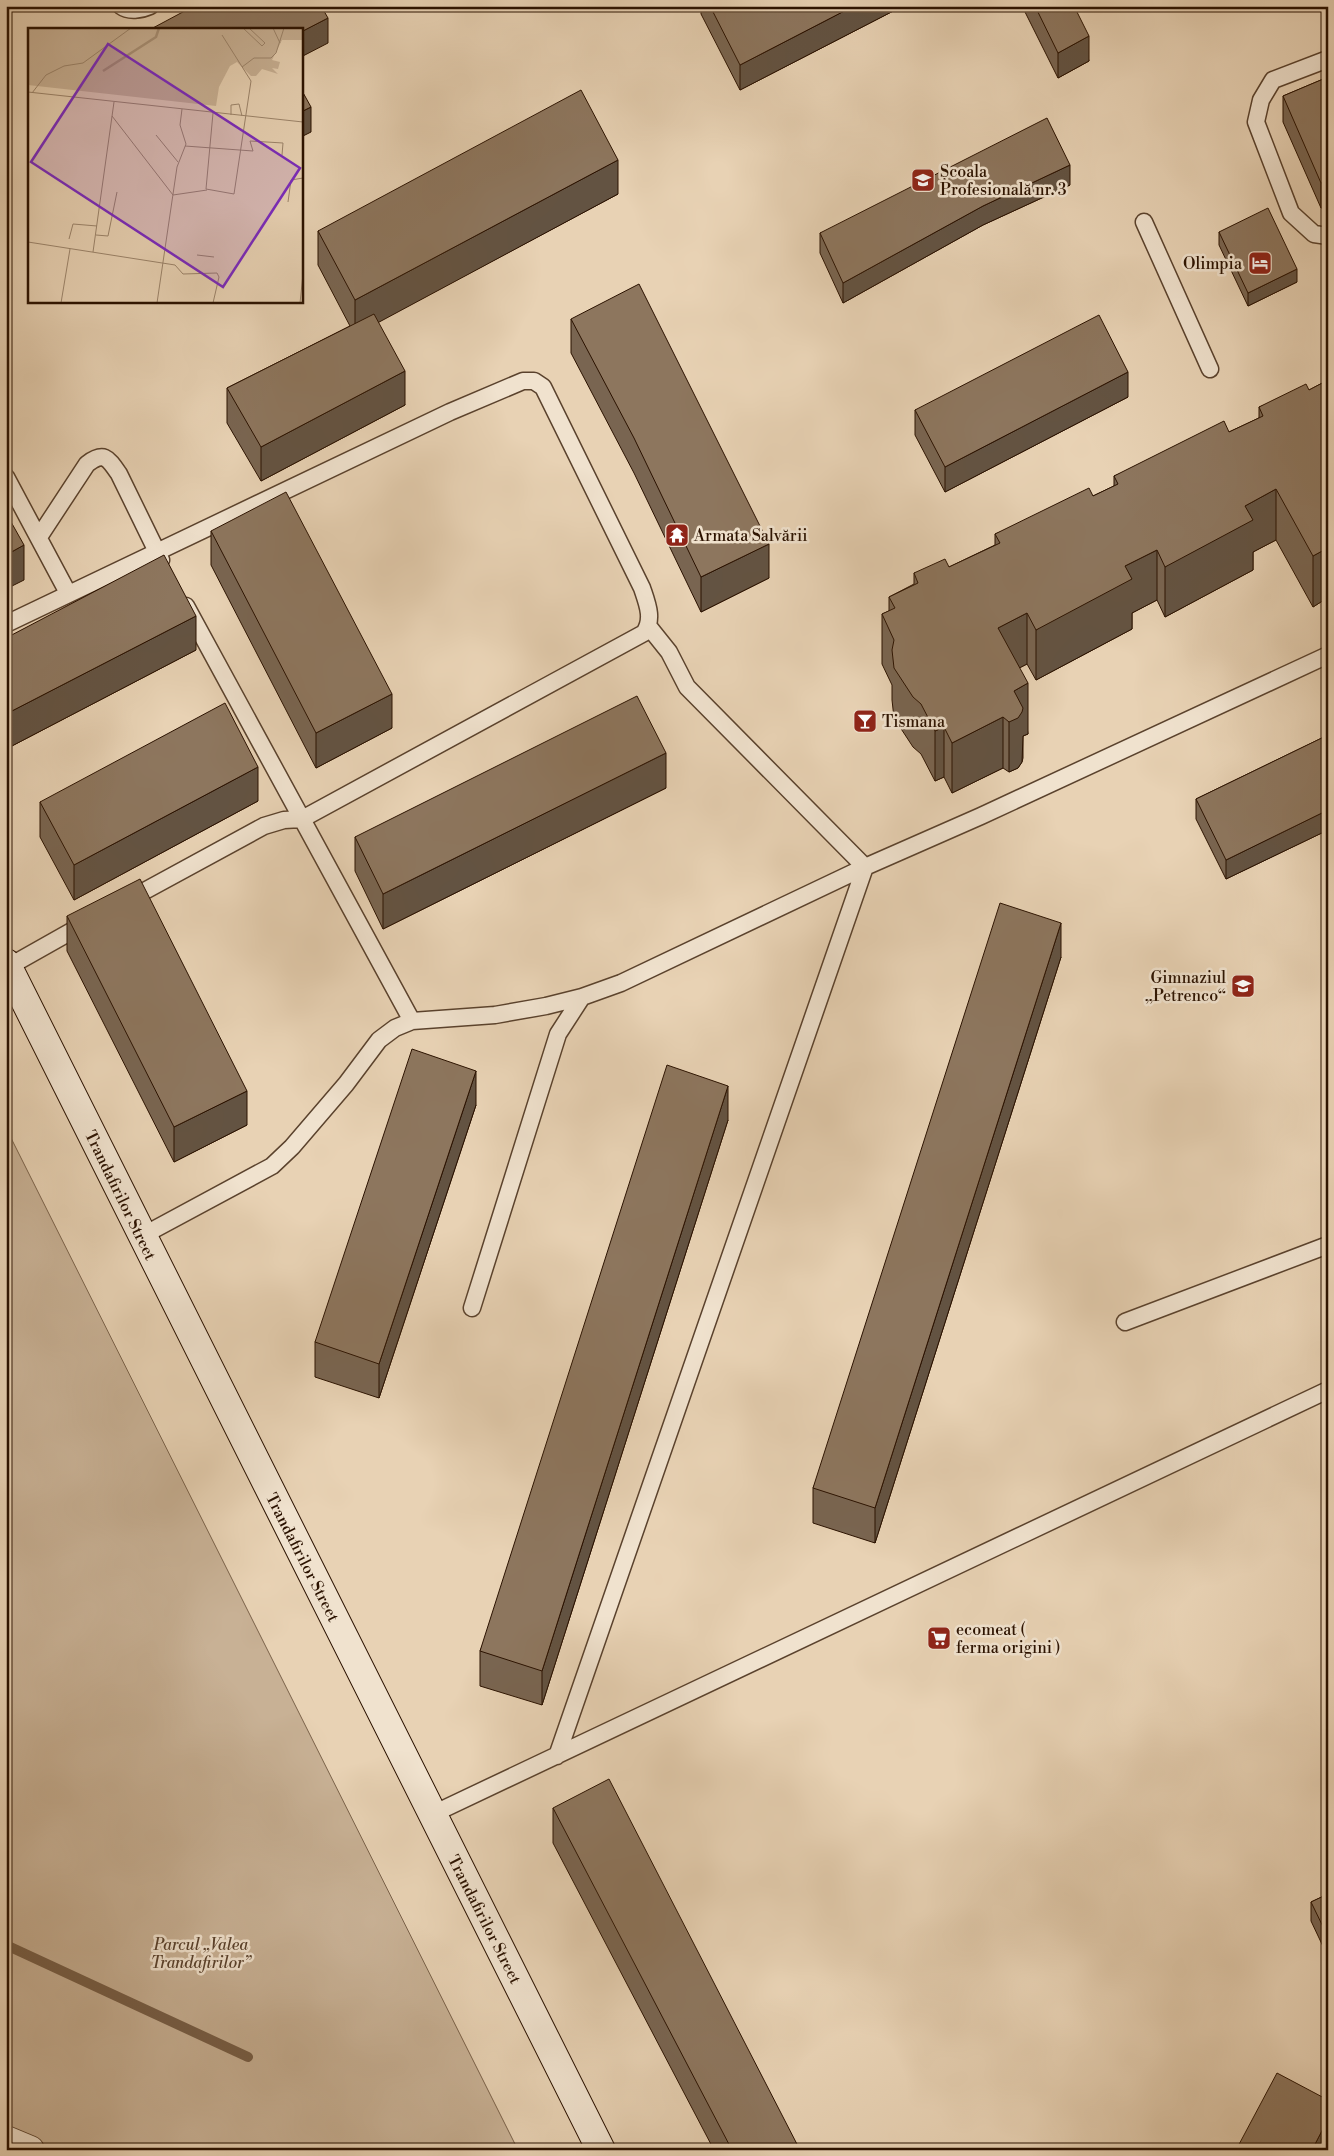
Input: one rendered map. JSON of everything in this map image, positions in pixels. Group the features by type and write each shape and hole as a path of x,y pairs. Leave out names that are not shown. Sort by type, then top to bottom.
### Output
{"main road":[{"name":"Trandafirilor Street","path":"7,965 601,2150"},
{"path":"6,2140 30,2150"}],"lane":[{"path":"121,6 125,9 142,10 150,6"},
{"path":"1328,59 1273,80 1261,100 1256,122 1291,213 1314,234 1328,236"},
{"path":"1144,222 1210,369"},
{"path":"6,624 450,412 509,387 523,382 534,381 543,387 642,588 647,603 649,626 669,652 687,687 864,867"},
{"path":"39,537 87,464 96,457 104,457 110,461 119,474 169,574"},
{"path":"6,477 68,593"},
{"path":"179,592 412,1021"},
{"path":"7,965 264,826 284,820 302,819 644,633 649,626"},
{"path":"142,1236 272,1166 292,1147 346,1084 379,1040 395,1028 412,1021 495,1015 582,997 621,983 864,867 981,816 1328,655"},
{"path":"557,1756 864,867"},
{"path":"472,1308 558,1034 582,997"},
{"path":"1125,1322 1328,1245"},
{"path":"433,1814 1328,1390"}],"green space":[{"name":"Parcul „Valea Trandafirilor”","path":"6,1128 518,2150 6,2150"}],"building":[{"path":"194,6 321,6 328,18 302,31 302,28 153,28"},
{"path":"710,6 854,6 740,65"},
{"path":"1035,6 1074,6 1089,36 1058,53"},
{"path":"1328,77 1328,180 1321,183 1283,96"},
{"path":"581,90 618,160 355,300 318,231"},
{"path":"302,91 311,107 302,112"},
{"path":"1047,118 1070,165 983,206 843,283 820,233"},
{"path":"1268,208 1297,269 1248,293 1219,232"},
{"path":"639,284 769,544 701,577 634,438 571,319"},
{"path":"374,314 405,371 261,447 227,388"},
{"path":"1099,315 1128,372 945,467 915,410"},
{"path":"1328,380 1328,558 1324,550 1313,556 1276,489 1245,506 1253,520 1165,567 1157,550 1125,566 1132,579 1036,630 1027,613 998,628 1028,683 1014,691 1023,708 1022,712 1018,718 1009,722 1003,717 952,743 944,727 935,731 921,704 913,697 894,668 892,650 894,640 882,614 895,608 889,597 918,583 914,573 945,559 949,567 1000,543 995,534 1089,488 1093,496 1118,484 1114,476 1224,421 1229,432 1263,416 1259,407 1306,384 1309,390"},
{"path":"286,492 392,694 316,733 211,531"},
{"path":"6,513 24,545 6,555"},
{"path":"164,555 196,616 8,713 6,710 6,638"},
{"path":"637,696 666,753 383,894 355,837"},
{"path":"225,703 258,767 74,865 40,802"},
{"path":"1328,735 1328,810 1226,860 1196,799"},
{"path":"140,879 247,1091 174,1127 67,916"},
{"path":"1000,903 1061,923 875,1508 813,1488"},
{"path":"412,1049 476,1071 379,1364 315,1342"},
{"path":"667,1065 728,1086 542,1671 480,1651"},
{"path":"609,1779 800,2150 732,2150 553,1808"},
{"path":"1328,1894 1328,1937 1311,1902"},
{"path":"1277,2073 1328,2100 1328,2119 1312,2150 1236,2150"}],"waterway":[{"path":"6,1945 248,2057"}],"place":[{"name":"Școala Profesională nr. 3","path":"923,180"},
{"name":"Olimpia","path":"1260,263"},
{"name":"Armata Salvării","path":"677,535"},
{"name":"Tismana","path":"865,721"},
{"name":"Gimnaziul „Petrenco“","path":"1243,986"},
{"name":"ecomeat ( ferma origini )","path":"939,1638"}]}
